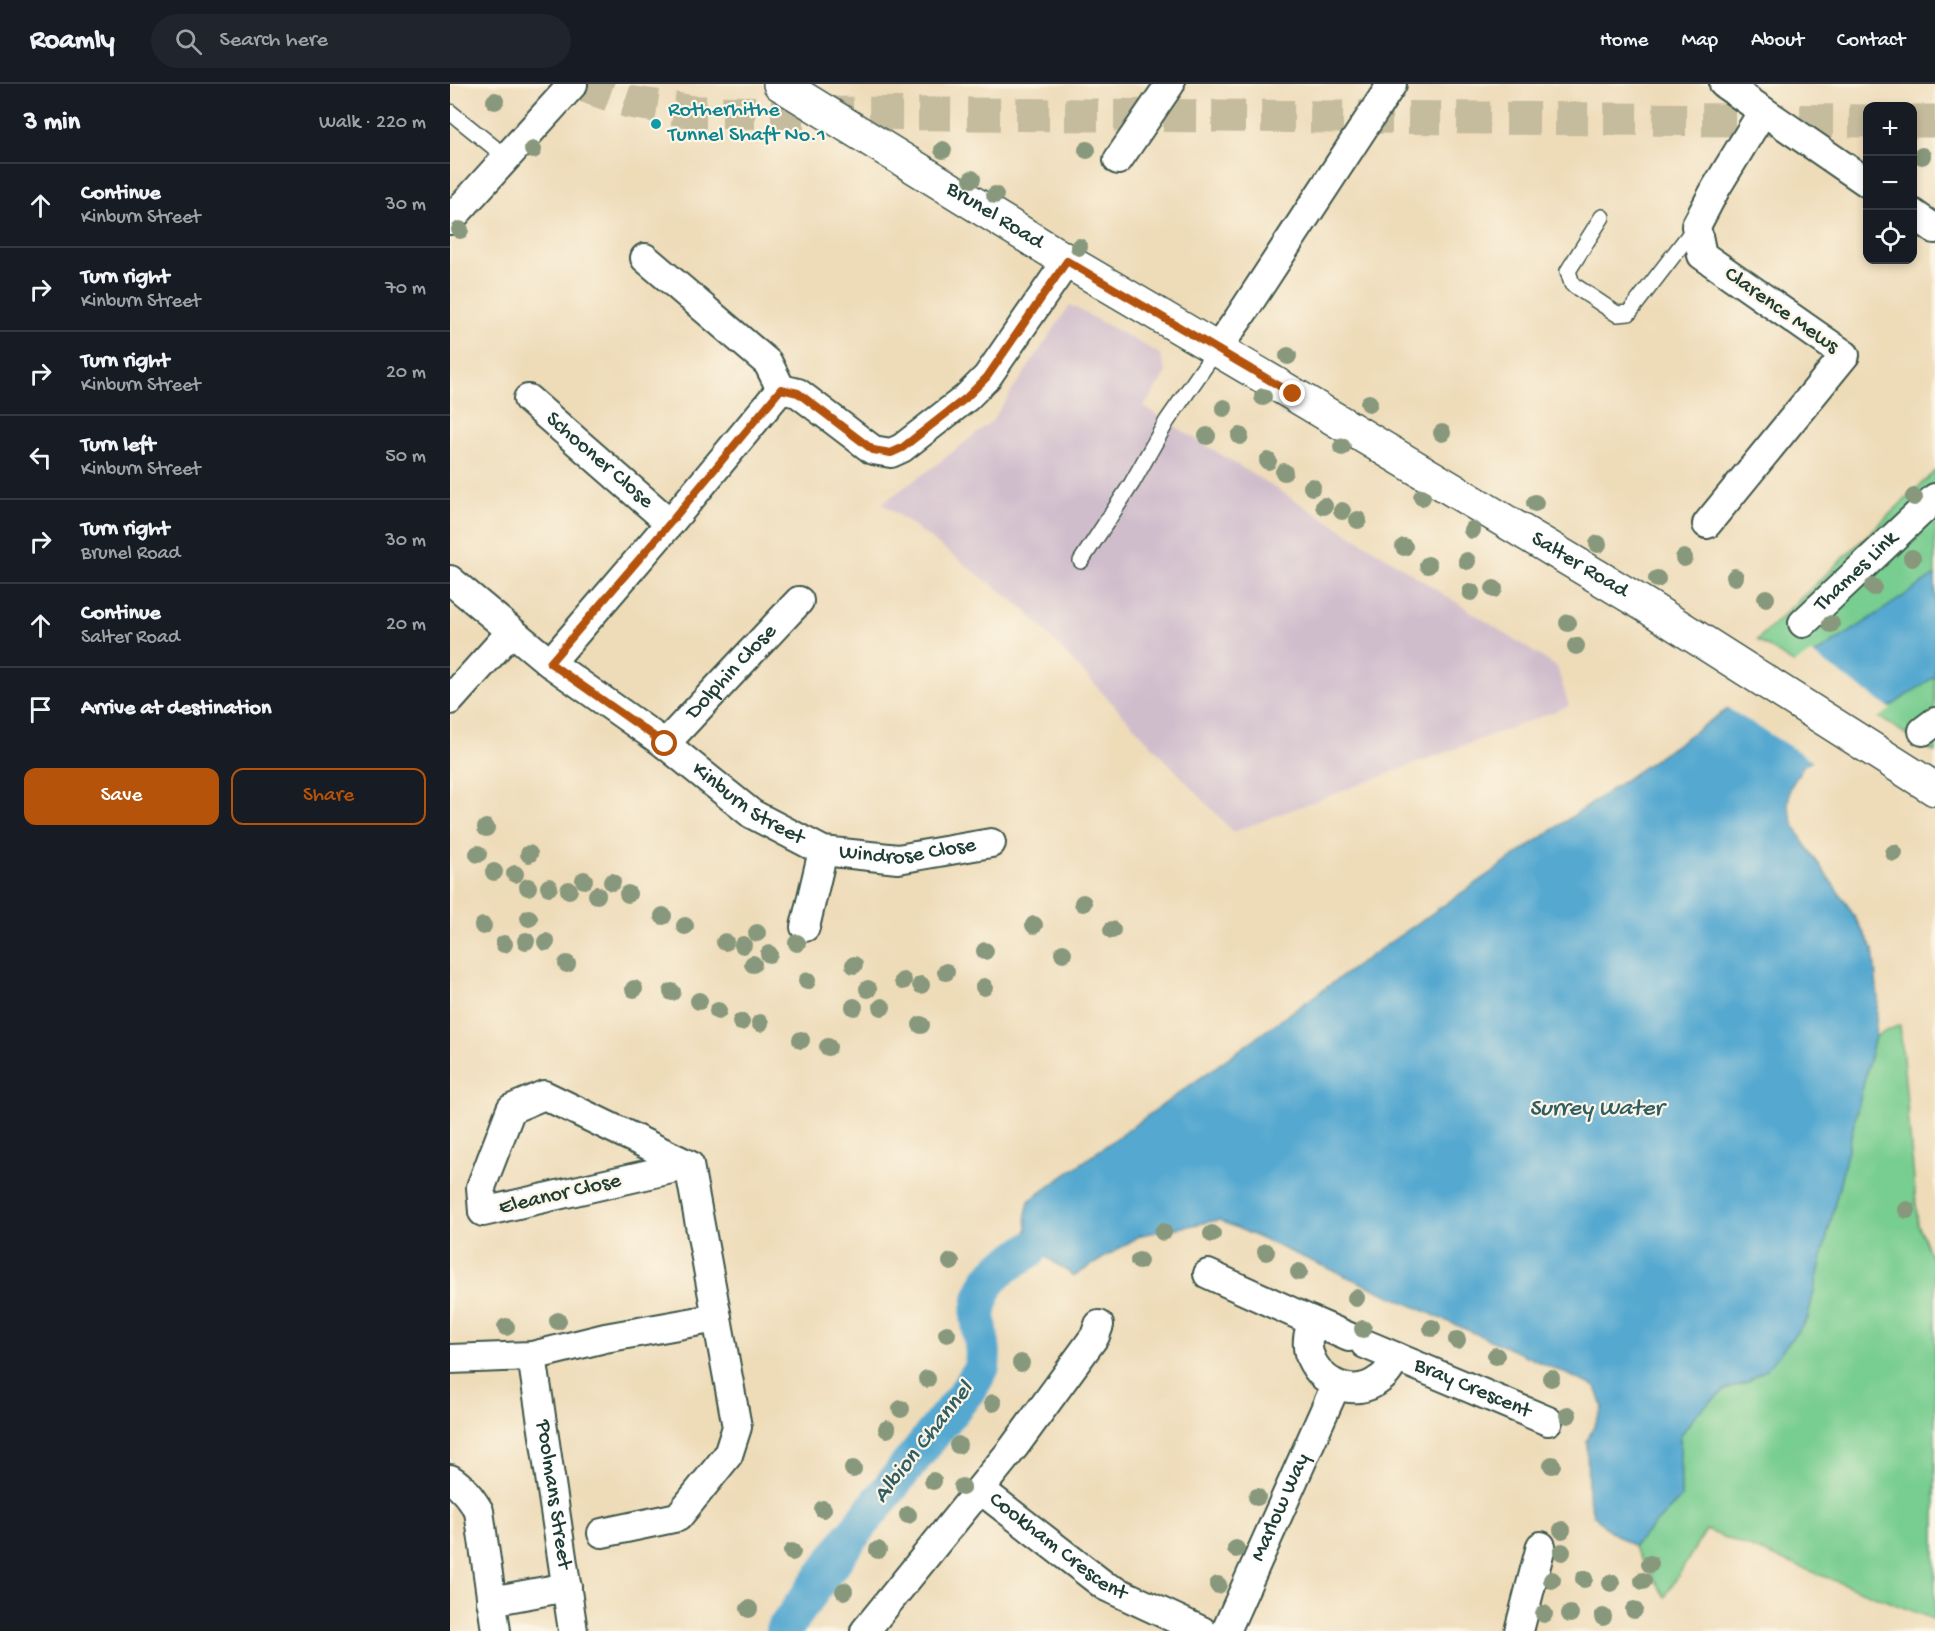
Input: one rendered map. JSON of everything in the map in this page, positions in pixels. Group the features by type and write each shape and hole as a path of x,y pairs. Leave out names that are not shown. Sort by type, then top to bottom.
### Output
{"main road":[{"name":"Brunel Road","path":"780,84 1067,261 1217,349"},
{"name":"Salter Road","path":"1217,349 1665,618 1930,787"}],"street":[{"path":"450,220 573,84"},
{"path":"1118,160 1170,84"},
{"path":"1217,349 1392,84"},
{"path":"1724,84 1863,180"},
{"path":"1696,226 1716,188 1763,111"},
{"path":"1917,216 1935,229"},
{"name":"Clarence Mews","path":"1696,226 1702,255 1845,355 1707,524"},
{"path":"645,258 768,363 781,389"},
{"path":"781,389 798,393 873,450 891,453 902,448 966,398 987,377 1067,261"},
{"path":"550,663 781,389"},
{"name":"Schooner Close","path":"528,399 670,523"},
{"name":"Thames Link","path":"1803,623 1935,498"},
{"name":"Kinburn Street","path":"450,580 550,663 665,744 752,814 823,851 805,927"},
{"name":"Dolphin Close","path":"665,744 799,601"},
{"path":"450,700 511,632"},
{"name":"Windrose Close","path":"823,851 898,859 991,843"},
{"name":"Eleanor Close","path":"544,1095 689,1165 483,1212 481,1187 511,1109 544,1095"},
{"path":"602,1533 678,1517 728,1455 737,1427 689,1165"},
{"name":"Bray Crescent","path":"1208,1274 1312,1321 1548,1421"},
{"path":"450,1359 532,1356 605,1338 717,1318"},
{"path":"1312,1321 1308,1337 1309,1352 1315,1366 1324,1377 1336,1385"},
{"name":"Cookham Crescent","path":"865,1631 981,1490 1088,1346 1100,1325"},
{"name":"Poolmans Street","path":"532,1356 573,1631"},
{"name":"Bray Crescent","path":"1336,1385 1350,1389 1379,1381 1389,1370 1396,1357"},
{"name":"Marlow Way","path":"1227,1631 1336,1385"},
{"path":"450,1479 471,1498 479,1510 496,1631"},
{"name":"Cookham Crescent","path":"981,1490 1105,1586 1202,1631"},
{"path":"1519,1631 1541,1546"},
{"path":"491,1601 567,1587"}],"lane":[{"path":"450,112 506,157"},
{"path":"1602,218 1568,270 1572,284 1617,314 1629,313 1696,226"},
{"path":"1081,561 1132,483 1167,422 1217,349"}],"shaded area":[{"path":"1070,305 1160,354 1166,373 1144,407 1372,548 1557,667 1569,706 1233,832 1022,607 882,503 935,466 992,421"}],"green space":[{"path":"1935,471 1935,752 1934,752 1757,640"},
{"path":"1900,1025 1918,1224 1935,1268 1935,1620 1706,1530 1665,1597 1633,1546 1681,1498 1680,1436 1696,1414 1725,1390 1747,1382 1807,1320 1875,1036"}],"water":[{"name":"Surrey Water","path":"1935,575 1935,676 1803,766 1790,788 1788,805 1793,823 1804,843 1848,906 1873,949 1878,998 1875,1036 1807,1320 1767,1369 1747,1382 1725,1390 1696,1414 1680,1436 1681,1498 1633,1546 1606,1528 1593,1514 1588,1495 1587,1441 1603,1407 1596,1387 1219,1220 1141,1235 1074,1276 1045,1256 1038,1261 1022,1236 1027,1231 1026,1214 1029,1201 1363,961 1719,715"}],"pier":[{"path":"1811,653 1891,709 1815,762 1726,707"}],"waterway":[{"name":"Albion Channel","path":"783,1631 850,1538 971,1386 982,1367 983,1353 978,1315 982,1296 989,1281 1000,1269 1030,1250"}],"tunnel":[{"path":"579,84 629,102 695,112 1863,121"},
{"path":"1917,121 1935,121"}],"place":[{"name":"Rotherhithe Tunnel Shaft No.1","path":"656,124"}],"route":[{"path":"665,744 550,663 781,389 798,393 873,450 891,453 902,448 966,398 987,377 1067,261 1293,394"}]}
